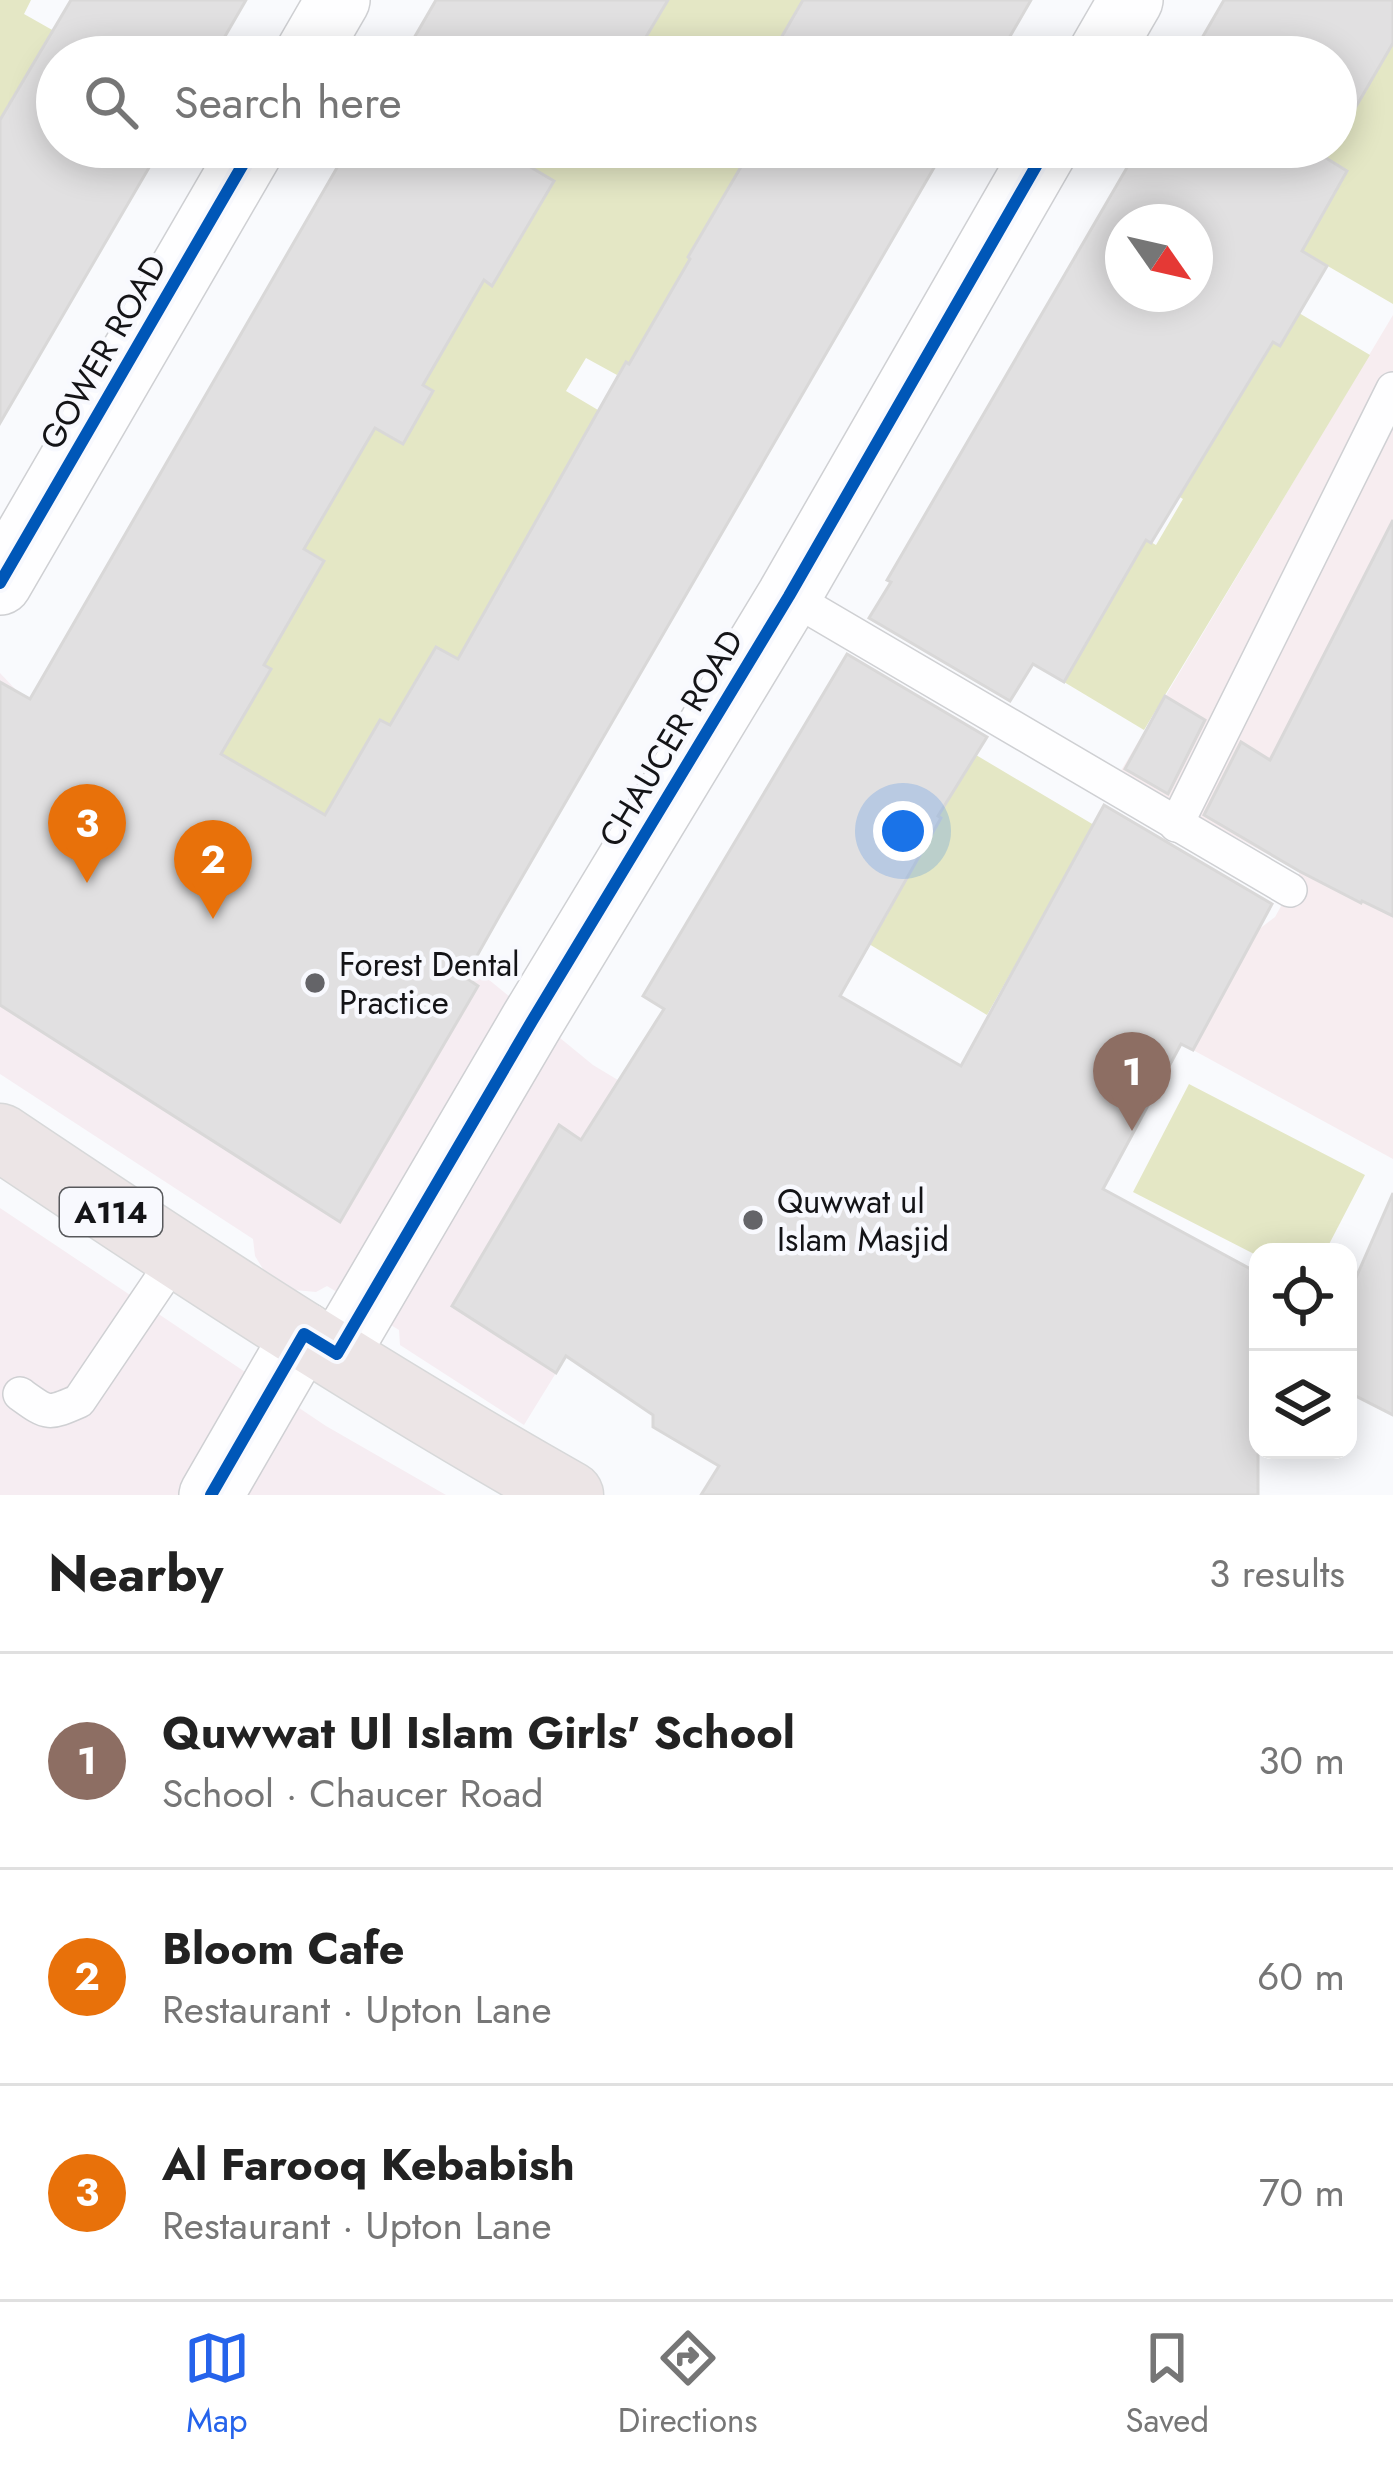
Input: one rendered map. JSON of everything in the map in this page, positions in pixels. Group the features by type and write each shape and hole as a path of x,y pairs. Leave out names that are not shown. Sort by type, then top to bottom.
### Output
{"main road":[{"name":"A114","path":"0,1137 177,1256 570,1495"}],"street":[{"path":"317,36 338,0"},
{"path":"1110,36 1131,0"},
{"name":"GOWER ROAD","path":"0,583 241,168"},
{"name":"CHAUCER ROAD","path":"211,1495 321,1344 532,1021 789,596 1035,168"}],"lane":[{"path":"1176,825 1393,389"},
{"path":"789,596 1290,890"},
{"path":"20,1394 54,1412 80,1401 177,1256"}],"shaded area":[{"path":"1393,315 1393,1159 1193,1050 1258,930 1275,917 1300,872 1119,774"},
{"path":"0,673 17,691 331,877 488,979 593,1065 704,1132 524,1425 400,1345 399,1330 327,1286 316,1292 276,1282 255,1256 253,1239 0,1074"},
{"path":"0,1208 326,1426 446,1495 0,1495"}],"green space":[{"path":"0,0 31,0 24,14 63,36 36,36 36,160 0,139"},
{"path":"667,0 803,0 782,36 641,36"},
{"path":"1393,31 1393,304 1216,201 1308,240 1347,171 1342,168 1357,168 1357,90"},
{"path":"532,168 758,168 817,203 728,189 688,256 761,300 699,405 625,362 617,375 586,358 566,391 598,410 581,441 653,484 565,470 529,533 528,700 436,647 418,677 483,778 381,720 334,799 355,832 128,699 252,701 270,670 178,614 238,512 324,515 365,445 308,389 404,443 433,392 402,373 484,280 491,285 553,181"},
{"path":"1213,307 1280,346 1299,313 1370,355 1144,730 1064,682 1091,636 1050,485 1156,545 1183,499 1144,476 1186,312 1213,312"},
{"path":"976,755 1094,825 987,1015 869,944 888,914 820,873 876,779 955,789"},
{"path":"1189,1084 1365,1175 1330,1243 1249,1243 1249,1251 1133,1192"}],"building":[{"path":"71,0 246,0 225,36 50,36"},
{"path":"436,0 668,0 647,36 415,36"},
{"path":"803,0 1031,0 1010,36 782,36"},
{"path":"1224,0 1393,0 1393,43 1357,105 1357,36 1203,36"},
{"path":"36,59 36,168 149,168 0,423 0,120"},
{"path":"337,168 532,168 554,181 492,286 484,280 423,385 433,391 403,444 375,428 304,549 324,561 264,665 271,669 221,754 325,815 380,720 390,725 436,647 458,659 740,168 934,168 465,977 478,986 340,1222 0,1005 0,682 30,699"},
{"path":"1127,168 1347,171 1302,251 1327,266 1280,346 1273,342 1151,543 1146,540 1064,682 1033,664 1010,701 869,618 1105,205 1105,312 1213,312 1213,204 1106,204"},
{"path":"1393,520 1393,916 1299,871 1204,815 1241,742 1270,760"},
{"path":"847,654 987,737 938,816 840,996 961,1066 1104,805 1272,904 1193,1050 1181,1044 1103,1189 1249,1268 1249,1459 1258,1459 1258,1495 701,1495 719,1466 653,1427 653,1415 566,1356 556,1373 452,1306 559,1125 581,1140 664,1009 643,996"},
{"path":"1165,696 1205,720 1168,794 1125,769"},
{"path":"1393,1193 1393,1415 1357,1397 1357,1275"}],"cycle path":[{"path":"0,583 241,168"},
{"path":"211,1495 304,1334 337,1354 789,596 1035,168"}],"place":[{"name":"Al Farooq Kebabish","path":"87,883"},
{"name":"Bloom Cafe","path":"213,919"},
{"name":"Forest Dental Practice","path":"315,983"},
{"name":"Quwwat Ul Islam Girls' School","path":"1132,1131"},
{"name":"Quwwat ul Islam Masjid","path":"753,1220"}]}
